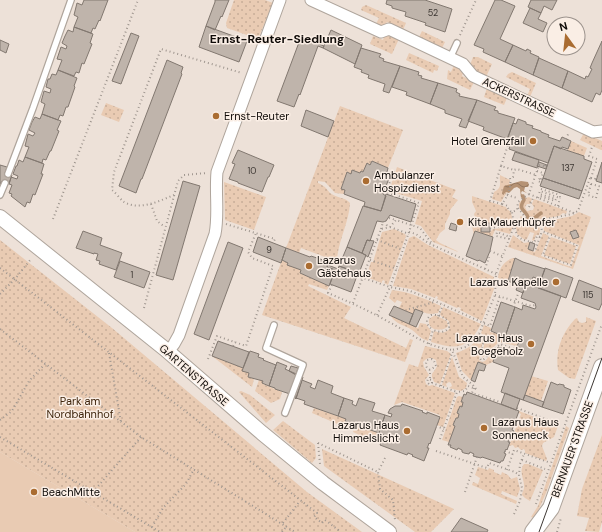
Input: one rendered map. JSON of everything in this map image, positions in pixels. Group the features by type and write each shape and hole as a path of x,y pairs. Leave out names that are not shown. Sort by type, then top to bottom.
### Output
{"main road":[{"name":"BERNAUER STRASSE","path":"533,532 551,508 602,366"},
{"name":"BERNAUER STRASSE","path":"547,532 551,516 551,508"}],"street":[{"path":"168,352 179,335 215,234 218,221 216,185 217,172 280,0"},
{"name":"ACKERSTRASSE","path":"311,0 381,32 389,29 463,64 473,76 593,132 602,131"},
{"name":"GARTENSTRASSE","path":"0,218 168,352 323,483 392,526"}],"lane":[{"path":"8,174 71,0"},
{"path":"450,58 456,43"},
{"path":"0,196 5,183"},
{"path":"274,325 266,348 303,365 285,413"}],"path":[{"path":"53,219 138,0"},
{"path":"456,43 476,0"},
{"path":"174,195 150,204 137,206 124,202 112,190 114,172 162,49 252,76"},
{"path":"509,142 490,200 508,206 512,212 516,234 526,242 534,243 537,236 540,237"},
{"path":"588,161 592,147"},
{"path":"589,156 597,159 591,178 590,183 588,195 596,198 601,187 590,183"},
{"path":"526,218 518,208 517,204 527,195 539,164 546,167 546,162"},
{"path":"501,166 536,175"},
{"path":"502,204 508,194 510,178 513,177 514,170"},
{"path":"377,315 397,269 419,203 386,192 394,171"},
{"path":"537,171 543,173 540,182 538,181 540,178"},
{"path":"144,308 178,181 184,176 217,172"},
{"path":"586,176 594,179 597,176"},
{"path":"490,228 514,226 575,213 580,208 590,183"},
{"path":"541,189 560,194 561,196 558,206"},
{"path":"538,198 538,196 555,202 556,200 539,194 540,191 560,198"},
{"path":"508,194 517,198"},
{"path":"527,195 534,196 575,213"},
{"path":"530,207 534,196"},
{"path":"150,204 157,221 166,227"},
{"path":"512,212 518,208"},
{"path":"389,218 420,228 433,245"},
{"path":"381,229 389,227 396,220"},
{"path":"218,221 275,239 273,243"},
{"path":"533,250 535,251 542,232 540,221"},
{"path":"353,303 384,222 389,227 416,234 433,245 496,274"},
{"path":"332,284 328,294 353,303 377,315 409,332 418,340 452,351 466,347 479,334 495,295 496,274 514,226"},
{"path":"497,232 510,238 496,236 497,232"},
{"path":"542,232 550,235 577,246 570,265 542,255 550,235"},
{"path":"208,359 217,336 246,346 273,266 252,258 248,252 256,233"},
{"path":"377,240 403,250"},
{"path":"490,251 502,256"},
{"path":"463,259 464,255"},
{"path":"485,269 489,257"},
{"path":"0,294 31,260"},
{"path":"370,260 397,269"},
{"path":"0,268 317,513 314,517 322,523 325,520 341,532"},
{"path":"357,276 410,292 490,326 495,315 500,296"},
{"path":"496,280 513,286"},
{"path":"513,307 518,294"},
{"path":"495,295 531,306 535,305"},
{"path":"409,309 436,302"},
{"path":"438,316 443,305"},
{"path":"431,316 438,316 448,322 447,330 440,332 433,330 428,326 427,320 431,316"},
{"path":"534,509 602,324"},
{"path":"0,328 44,364 141,438 283,523 295,532"},
{"path":"429,344 433,330"},
{"path":"479,334 482,335 484,339 480,358 481,360 483,360 500,344 517,350 518,352"},
{"path":"234,346 235,342"},
{"path":"441,386 452,351"},
{"path":"452,351 463,376 473,385 476,390 474,388 472,392 500,402 499,404"},
{"path":"109,352 122,422"},
{"path":"430,370 436,366 432,359 427,360 426,367 430,370 430,378 432,383"},
{"path":"0,420 12,411 29,381 44,364"},
{"path":"430,378 427,382 430,384 432,383 457,392 465,391 468,386 474,388"},
{"path":"440,439 457,392"},
{"path":"517,408 561,425"},
{"path":"436,426 444,429"},
{"path":"0,437 160,532"},
{"path":"93,492 141,438"},
{"path":"320,467 318,443 378,472"},
{"path":"507,470 514,450 548,462"},
{"path":"436,451 487,468 489,463 515,472 519,475"},
{"path":"505,451 513,454"},
{"path":"514,514 520,501 520,493 522,488 519,475 524,454"},
{"path":"465,492 477,457"},
{"path":"385,458 378,472 380,489 393,500 392,526"},
{"path":"522,460 545,469"},
{"path":"152,527 163,508 186,484 194,469"},
{"path":"283,523 300,501"},
{"path":"282,532 287,526"}],"green space":[{"path":"234,0 265,0 273,3 258,39 227,28 226,23"},
{"path":"366,5 406,23 403,30 387,22 385,25 378,27 375,26 379,18 361,10 362,7"},
{"path":"422,31 445,42 442,48 419,37"},
{"path":"390,35 399,39 392,54 370,44 373,36 383,40 384,37"},
{"path":"409,53 439,66 437,71 434,70 433,73 406,60"},
{"path":"473,57 478,57 492,64 486,77 474,71 470,65"},
{"path":"454,65 461,69 463,73 462,76 474,82 470,90 447,79 448,70 451,72"},
{"path":"512,72 536,83 530,97 527,96 530,89 506,77"},
{"path":"487,88 507,98 504,105 484,97"},
{"path":"106,103 124,110 119,122 101,115"},
{"path":"340,106 403,130 388,168 372,161 370,165 367,164 363,172 361,171 360,173 352,170 351,174 347,172 341,188 345,190 344,194 335,193 325,182 318,181 318,183 325,187 330,193 350,203 348,217 337,259 333,260 301,248 299,253 286,248"},
{"path":"584,133 602,141 602,150 580,140"},
{"path":"571,141 587,148 584,156 567,151"},
{"path":"397,167 456,190 452,197 458,200 450,210 450,214 445,224 445,229 440,233 436,240 458,252 433,242 421,226 415,224 422,201 389,191"},
{"path":"500,175 510,180 509,185 507,185 507,192 501,202 492,199 494,192 500,187"},
{"path":"224,182 266,197 254,230 225,220"},
{"path":"472,196 506,207 511,212 513,224 490,226 490,223 481,223 481,232 490,232 493,229 513,227 510,234 495,230 492,237 475,231 474,235 472,227 476,221 474,214 476,211 472,202"},
{"path":"529,197 532,199 530,204 527,204 525,207 527,211 533,210 534,207 532,204 534,199 567,211 566,214 563,213 559,216 522,223 520,217 521,216 525,219 527,217 519,208 519,203 523,199"},
{"path":"579,212 591,217 573,269 508,247 513,235 524,243 530,242 528,249 535,252 543,233 549,236 541,256 571,267 579,245 544,231 543,223 572,216"},
{"path":"535,223 539,225 540,231 539,235 536,235 534,241 532,240 534,233 530,232 525,240 517,234 516,227"},
{"path":"394,229 405,234 406,236 388,285 384,283 384,280 382,283 366,277 371,262 373,262 382,232"},
{"path":"414,236 428,245 494,277 494,289 482,321 460,310 461,308 457,308 437,299 438,297 436,296 435,298 411,289 393,286 409,238"},
{"path":"551,237 576,246 570,264 544,255"},
{"name":"Park am Nordbahnhof","path":"0,240 112,328 307,492 362,532 135,532 0,452"},
{"path":"515,258 508,281 498,278 502,265"},
{"path":"282,260 288,263 287,265 301,270 300,273 329,286 327,290 309,284 308,286 351,307 344,318 406,348 410,339 413,340 405,362 262,315"},
{"path":"392,290 424,298 441,306 438,313 432,314 416,309 413,314 399,308 402,302 397,300 395,303 389,298"},
{"path":"443,307 481,324 466,343 448,346 431,342 434,331 443,332 450,328 449,321 440,314"},
{"path":"435,315 447,321 448,326 446,328 437,330 431,327 429,319"},
{"path":"391,316 418,328 420,323 426,324 431,331 428,341 421,338 409,328 398,323"},
{"path":"586,317 596,321 575,379 569,378 558,370 557,363 560,342 566,330 575,319 577,318 579,322 582,323 586,322"},
{"path":"484,325 491,328 490,332 519,342 517,346 499,342 482,358 485,338 481,333"},
{"path":"480,335 483,340 479,360 482,362 485,361 493,352 494,358 493,362 486,365 478,362 471,380 462,371 456,353 470,347"},
{"path":"425,346 447,351 451,354 440,384 434,382 432,376 432,373 437,366 436,360 429,358 423,362 429,375 425,380 426,384 455,393 443,427 437,425 440,415 402,402 394,405 409,364 418,367"},
{"path":"212,356 243,368 243,371 249,373 248,377 254,379 252,387"},
{"path":"452,357 459,377 467,383 466,388 461,391 449,388 452,386 449,382 446,384 447,387 442,385"},
{"path":"531,376 548,381 541,401 525,395"},
{"path":"259,380 263,381 263,384 282,392 280,399 271,403 255,391"},
{"path":"241,391 250,395 275,415 266,423 239,392"},
{"path":"457,397 463,397 461,401 463,402 462,407 460,406 457,413 459,414 458,418 455,418 453,425 455,426 449,442 442,440"},
{"path":"314,408 346,419 345,421 351,424 349,430 342,425 312,413"},
{"path":"519,411 558,426 554,437 543,443 542,446 547,459 546,461 525,453 524,449 521,450 518,447 515,448 513,445 509,446 521,414"},
{"path":"283,421 315,445 316,458 312,463 273,430"},
{"path":"355,425 379,433 372,441 353,432"},
{"path":"566,426 569,428 546,493 535,518 531,517 538,506"},
{"path":"602,435 602,522 599,532 585,531 589,518 577,516 582,489"},
{"path":"322,449 454,509 431,532 415,532 324,466"},
{"name":"BeachMitte","path":"0,452 135,532 0,532"},
{"path":"524,464 528,464 543,470 530,501 522,495 524,485 522,467"},
{"path":"478,467 488,470 489,468 501,475 502,472 508,475 511,479 517,477 520,489 517,497 502,491 501,494 517,501 516,504 472,485 473,482 478,484 480,478 475,475"}],"water":[{"path":"521,181 528,182 529,185 528,187 525,187 524,191 527,193 522,191 521,193 523,196 521,198 520,189 517,187 509,193 506,192 503,195 502,193 504,186"}],"building":[{"path":"84,0 108,0 100,21 99,20 95,29 93,28 91,33 74,27 78,17 74,15 77,3 82,5"},
{"path":"215,0 229,0 215,30 206,26"},
{"path":"387,0 425,0 452,9 445,32 425,25 426,23 405,16 406,12 392,8 392,6 386,4"},
{"path":"495,0 501,0 515,6 500,39 513,45 505,62 483,52 484,49 474,45"},
{"path":"531,0 557,0 552,10 544,6 541,13 528,7"},
{"path":"530,8 541,13 538,19 546,23 546,25 543,32 523,23"},
{"path":"206,26 247,41 239,62 199,47"},
{"path":"74,27 93,34 90,43 92,44 84,64 82,63 79,73 76,72 74,76 58,70 62,60 57,59 61,47 66,49 67,46 62,43 68,30 73,32"},
{"path":"331,30 362,45 355,64 323,48"},
{"path":"131,33 139,36 121,84 112,81"},
{"path":"301,37 324,46 323,48 318,46 294,107 277,101"},
{"path":"0,40 9,44 6,53 0,50"},
{"path":"602,41 602,90 600,95 596,93 592,102 562,88 568,71 585,79 586,76 588,77 592,69 590,68"},
{"path":"513,45 526,51 527,49 531,51 530,53 539,57 533,75 505,62"},
{"path":"361,48 381,54 379,57 384,59 383,61 400,66 389,93 383,91 385,84 368,78 369,75 354,67"},
{"path":"539,58 568,71 562,88 533,75"},
{"path":"167,60 183,67 182,74 136,193 119,186"},
{"path":"400,66 419,72 418,75 422,76 421,78 438,83 430,104 406,95 407,92 392,87"},
{"path":"58,70 77,78 68,107 66,107 63,116 60,115 58,120 42,114 45,104 41,102 44,91 50,93 51,89 46,87 48,79 50,79 52,74 56,75"},
{"path":"438,83 457,89 456,92 460,94 459,96 477,100 466,128 459,126 462,119 445,113 445,110 430,104"},
{"path":"477,100 496,107 494,110 498,111 498,113 515,118 507,139 483,130 484,127 468,121"},
{"path":"306,110 334,121 328,137 301,126"},
{"path":"42,114 61,121 57,130 59,131 51,151 46,160 43,159 42,163 25,157 29,147 25,146 28,134 33,136 35,133 29,130 32,122 35,117 40,119"},
{"name":"Hotel Grenzfall","path":"518,119 533,126 532,128 549,135 548,137 560,141 562,137 571,141 568,149 562,147 561,149 554,146 548,163 509,149 511,142 507,141 513,123 516,124"},
{"path":"554,146 584,156 584,159 592,162 582,191 543,178"},
{"path":"238,150 274,165 262,192 229,179 235,164 232,163"},
{"path":"515,152 539,160 537,168 512,160"},
{"path":"25,157 44,164 41,174 43,174 35,195 33,194 30,203 27,202 25,207 11,196 12,194 9,193 12,185 9,184 11,177 17,179 18,176 13,174 19,160 23,162"},
{"name":"Ambulanzer Hospizdienst","path":"372,161 388,168 387,172 391,173 383,194 386,196 381,211 364,206 365,202 344,194 345,190 341,189 347,172 351,174 352,170 360,173 361,171 363,172 367,163 370,165"},
{"path":"539,162 547,165 546,169 537,166"},
{"path":"602,162 602,183 596,181"},
{"path":"0,165 7,167 5,173 12,175 9,184 2,181 0,184"},
{"path":"543,178 582,191 579,199 540,186"},
{"path":"183,181 200,186 173,280 156,275"},
{"path":"386,194 416,204 411,222 390,215 386,221 377,221 370,241 367,240 362,253 347,247 363,206 381,211"},
{"path":"451,223 457,225 456,231 449,229"},
{"path":"481,223 490,223 490,232 481,232"},
{"path":"576,230 579,237 573,239 570,232"},
{"path":"83,231 102,238 100,245 122,253 116,270 99,264 100,261 96,260 98,254 76,248"},
{"path":"475,231 493,237 490,251 485,263 466,256"},
{"path":"258,237 286,248 281,263 253,252"},
{"path":"367,240 374,241 368,257 362,253"},
{"path":"228,242 243,248 209,340 194,334"},
{"path":"530,242 535,244 533,251 528,249"},
{"path":"347,247 366,255 359,273 339,266"},
{"name":"Lazarus Gästehaus","path":"286,248 329,262 327,267 335,270 329,286 300,273 301,270 287,265 288,263 282,260"},
{"path":"515,258 545,269 541,280 533,277 530,285 526,283 523,293 516,290 518,285 508,281"},
{"path":"120,261 150,272 144,288 114,277"},
{"path":"328,265 338,269 339,266 358,273 351,292 330,284 335,270 327,267"},
{"name":"Lazarus Kapelle","path":"545,268 573,278 566,298 538,288"},
{"path":"579,280 602,289 602,303 599,310 572,300"},
{"name":"Lazarus Haus Boegeholz","path":"526,283 561,296 523,400 501,392 509,368 493,362 494,358 491,357 494,349 497,350 498,347 516,353 519,352 521,348 517,346 519,342 505,337 515,307 522,310 523,305 535,309 536,307 535,303 521,298"},
{"path":"501,302 515,307 505,337 491,331"},
{"path":"394,306 413,314 409,324 389,315"},
{"path":"415,309 423,312 416,327 409,324"},
{"path":"218,341 249,352 243,368 212,356"},
{"path":"250,351 259,354 258,357 264,359 263,360 276,365 269,386 262,383 263,381 248,377 249,373 242,371"},
{"path":"277,362 287,366 285,369 303,377 296,399 296,396 269,386"},
{"path":"478,362 486,365 484,371 479,370 475,382 471,380"},
{"path":"291,366 298,368 296,375 289,371"},
{"path":"302,380 312,384 310,387 315,389 318,380 333,386 331,393 344,398 338,416 304,404 305,401 296,398"},
{"path":"551,382 558,385 564,385 564,387 571,390 563,414 542,407"},
{"name":"Lazarus Haus Sonneneck","path":"467,392 519,411 512,430 514,431 512,438 510,437 507,450 506,449 504,453 506,454 503,461 500,463 482,457 473,456 474,454 470,452 469,454 464,453 458,448 457,450 450,447 451,445 448,445 455,426 453,425 456,418 458,418 459,414 457,413 460,406 462,407 463,402 461,402 464,394 466,395"},
{"path":"505,393 520,399 516,410 501,404"},
{"path":"525,395 544,402 542,407 523,400"},
{"path":"344,398 353,401 352,404 356,406 359,398 375,403 372,411 385,415 379,433 345,421 346,419 338,416"},
{"name":"Lazarus Haus Himmelslicht","path":"402,404 423,411 422,412 427,414 427,412 440,417 430,444 429,443 427,448 429,448 424,461 408,453 407,455 380,445 384,435 379,433 385,415 391,417 392,414 388,413 390,409 395,406 401,406"},
{"path":"461,518 488,530 487,532 451,532"}],"waterway":[{"path":"523,196 524,200 522,208 528,218 533,219 541,213"}],"tram line":[{"path":"539,532 602,358"}],"place":[{"name":"Ernst-Reuter","path":"216,116"},
{"name":"Hotel Grenzfall","path":"533,141"},
{"name":"Ambulanzer Hospizdienst","path":"366,181"},
{"name":"Kita Mauerhüpfer","path":"460,222"},
{"name":"Lazarus Gästehaus","path":"309,266"},
{"name":"Lazarus Kapelle","path":"556,282"},
{"name":"Lazarus Haus Boegeholz","path":"531,344"},
{"name":"Lazarus Haus Sonneneck","path":"484,428"},
{"name":"Lazarus Haus Himmelslicht","path":"407,431"},
{"name":"BeachMitte","path":"34,492"}],"district":[{"name":"Ernst-Reuter-Siedlung","path":"277,39"}]}
